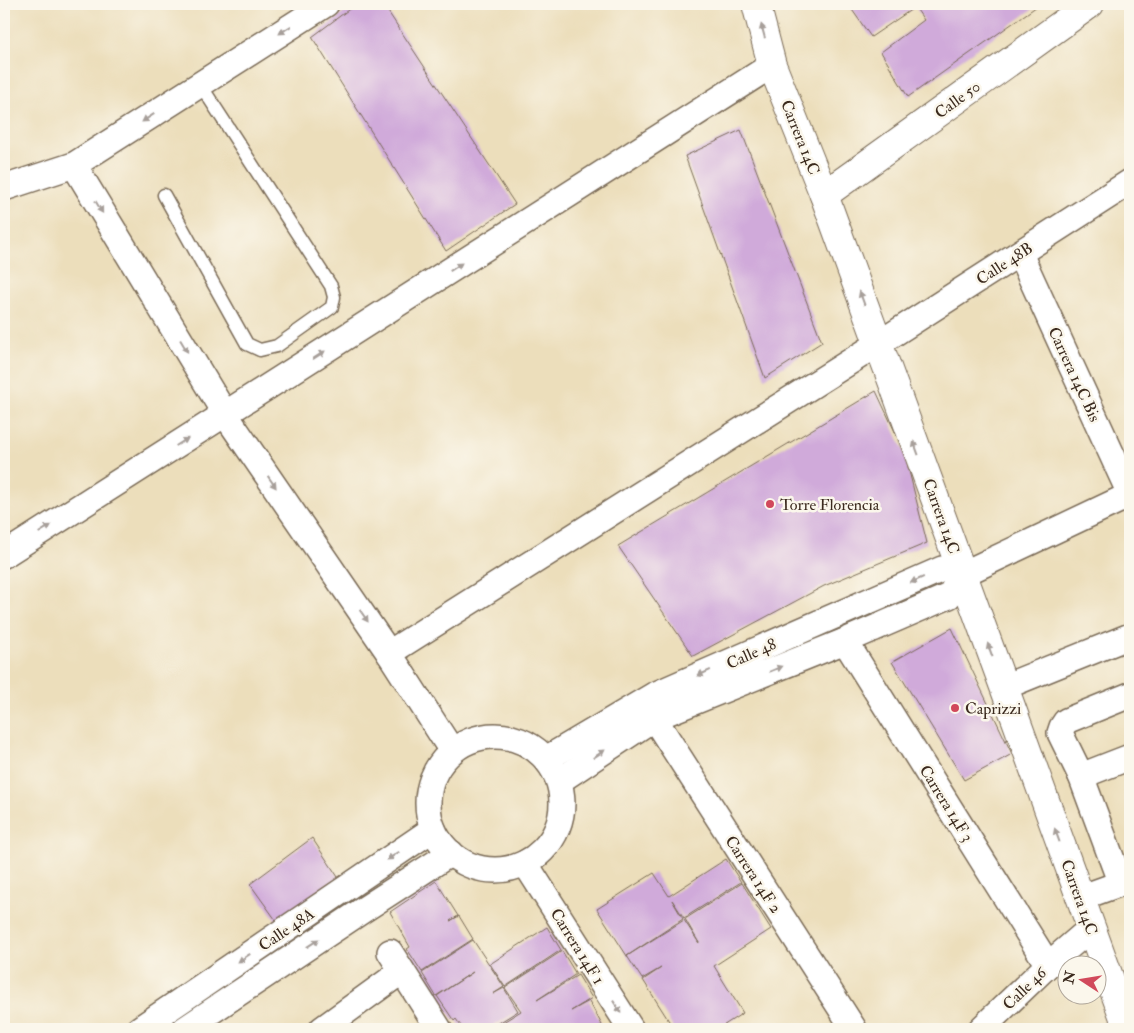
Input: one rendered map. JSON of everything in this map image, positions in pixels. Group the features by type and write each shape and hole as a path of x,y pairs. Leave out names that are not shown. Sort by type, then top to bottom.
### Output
{"street":[{"path":"4,188 74,165 326,4"},
{"name":"Carrera 14C","path":"756,4 772,65 824,195 1128,1029"},
{"name":"Calle 50","path":"824,195 1090,4"},
{"path":"4,555 772,65"},
{"path":"74,165 225,414 389,653 452,751"},
{"name":"Calle 48B","path":"389,653 1020,254 1130,182"},
{"name":"Carrera 14C Bis","path":"1020,254 1130,494"},
{"path":"963,574 1130,494"},
{"name":"Calle 48","path":"546,759 654,695 942,569 963,574 949,596 845,641 654,718 559,781"},
{"path":"1004,687 1130,636"},
{"name":"Carrera 14F 3","path":"845,641 1048,965"},
{"path":"1080,898 1126,882 1081,776 1060,732 1066,721 1130,695"},
{"name":"Carrera 14F 2","path":"654,718 854,1029"},
{"path":"490,736 511,737 530,746 546,759 559,781 562,800 560,819 552,837 541,852 525,863 506,869 486,869 467,864 451,853 441,842 433,829 429,808 430,787 438,768 452,751 470,740 490,736"},
{"path":"1081,776 1130,757"},
{"name":"Calle 48A","path":"139,1029 433,829"},
{"name":"Calle 48A","path":"185,1029 451,853"},
{"name":"Carrera 14F 1","path":"525,863 631,1029"},
{"name":"Calle 46","path":"981,1029 1048,965 1091,928"},
{"path":"322,1029 396,962 439,1029"}],"lane":[{"path":"164,195 247,344 260,350 276,346 332,308 334,297 331,286 200,84"}],"building":[{"path":"356,4 383,4 515,204 446,251 312,37"},
{"path":"848,4 1040,4 908,97 881,52 924,20 915,7 871,37"},
{"path":"741,130 822,342 765,378 685,156"},
{"name":"Torre Florencia","path":"876,391 904,451 927,543 824,586 693,656 618,546"},
{"name":"Caprizzi","path":"952,628 1012,754 964,780 892,662"},
{"path":"312,838 340,880 278,923 250,884"},
{"path":"726,859 741,882 684,918 672,900 683,919 627,956 597,909 654,873 669,896"},
{"path":"436,881 458,916 450,921 459,916 473,939 422,972 407,949 410,947 390,912"},
{"path":"742,883 771,929 714,966 743,1013 718,1029 674,1029 643,980 661,968 642,979 627,956 684,920 699,943 685,919"},
{"path":"547,927 561,950 505,987 490,964"},
{"path":"473,940 504,987 493,994 504,988 518,1011 489,1029 463,1029 456,1019 454,1021 437,996 473,972 436,996 422,973"},
{"path":"562,951 576,974 537,1000 578,975 592,998 571,1011 589,1001 602,1025 594,1029 532,1029 528,1024 531,1029 492,1029 521,1011 505,988"}],"place":[{"name":"Torre Florencia","path":"770,504"},
{"name":"Caprizzi","path":"955,708"}]}
